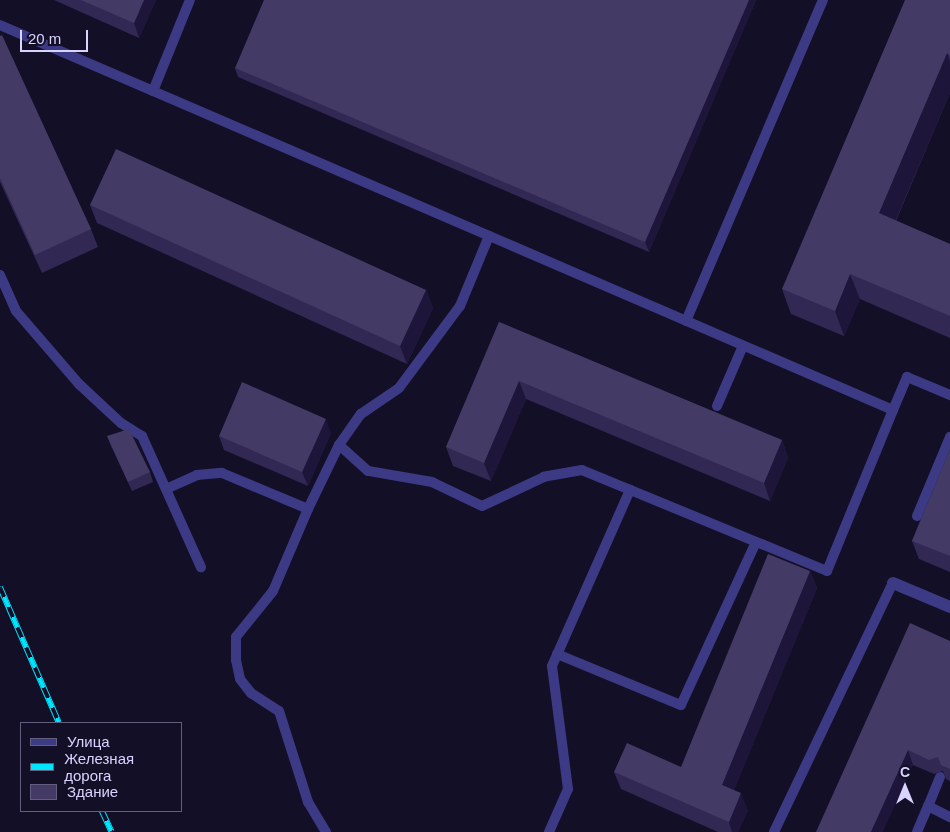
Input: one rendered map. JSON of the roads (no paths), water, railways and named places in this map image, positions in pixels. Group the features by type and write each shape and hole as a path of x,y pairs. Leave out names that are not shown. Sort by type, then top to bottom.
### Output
{"street":[{"path":"893,583 950,607"}],"lane":[{"path":"153,91 190,0"},
{"path":"686,321 823,0"},
{"path":"0,25 893,410"},
{"path":"326,832 308,802 279,712 251,694 240,679 236,660 236,636 272,591 339,445 361,414 399,388 460,306 489,236"},
{"path":"0,276 16,311 79,384 120,423 142,436 201,567"},
{"path":"717,406 743,346"},
{"path":"339,445 368,471 432,482 482,506 544,477 582,470 827,570 907,377 950,396"},
{"path":"917,516 950,437"},
{"path":"166,489 197,475 222,473 308,509"},
{"path":"550,832 568,789 565,742 552,694 552,666 630,490"},
{"path":"557,654 681,706 756,542"},
{"path":"774,832 893,583"},
{"path":"918,832 940,777"},
{"path":"928,806 950,817"}],"railway":[{"path":"0,587 59,722"},
{"path":"102,812 112,832"}]}
